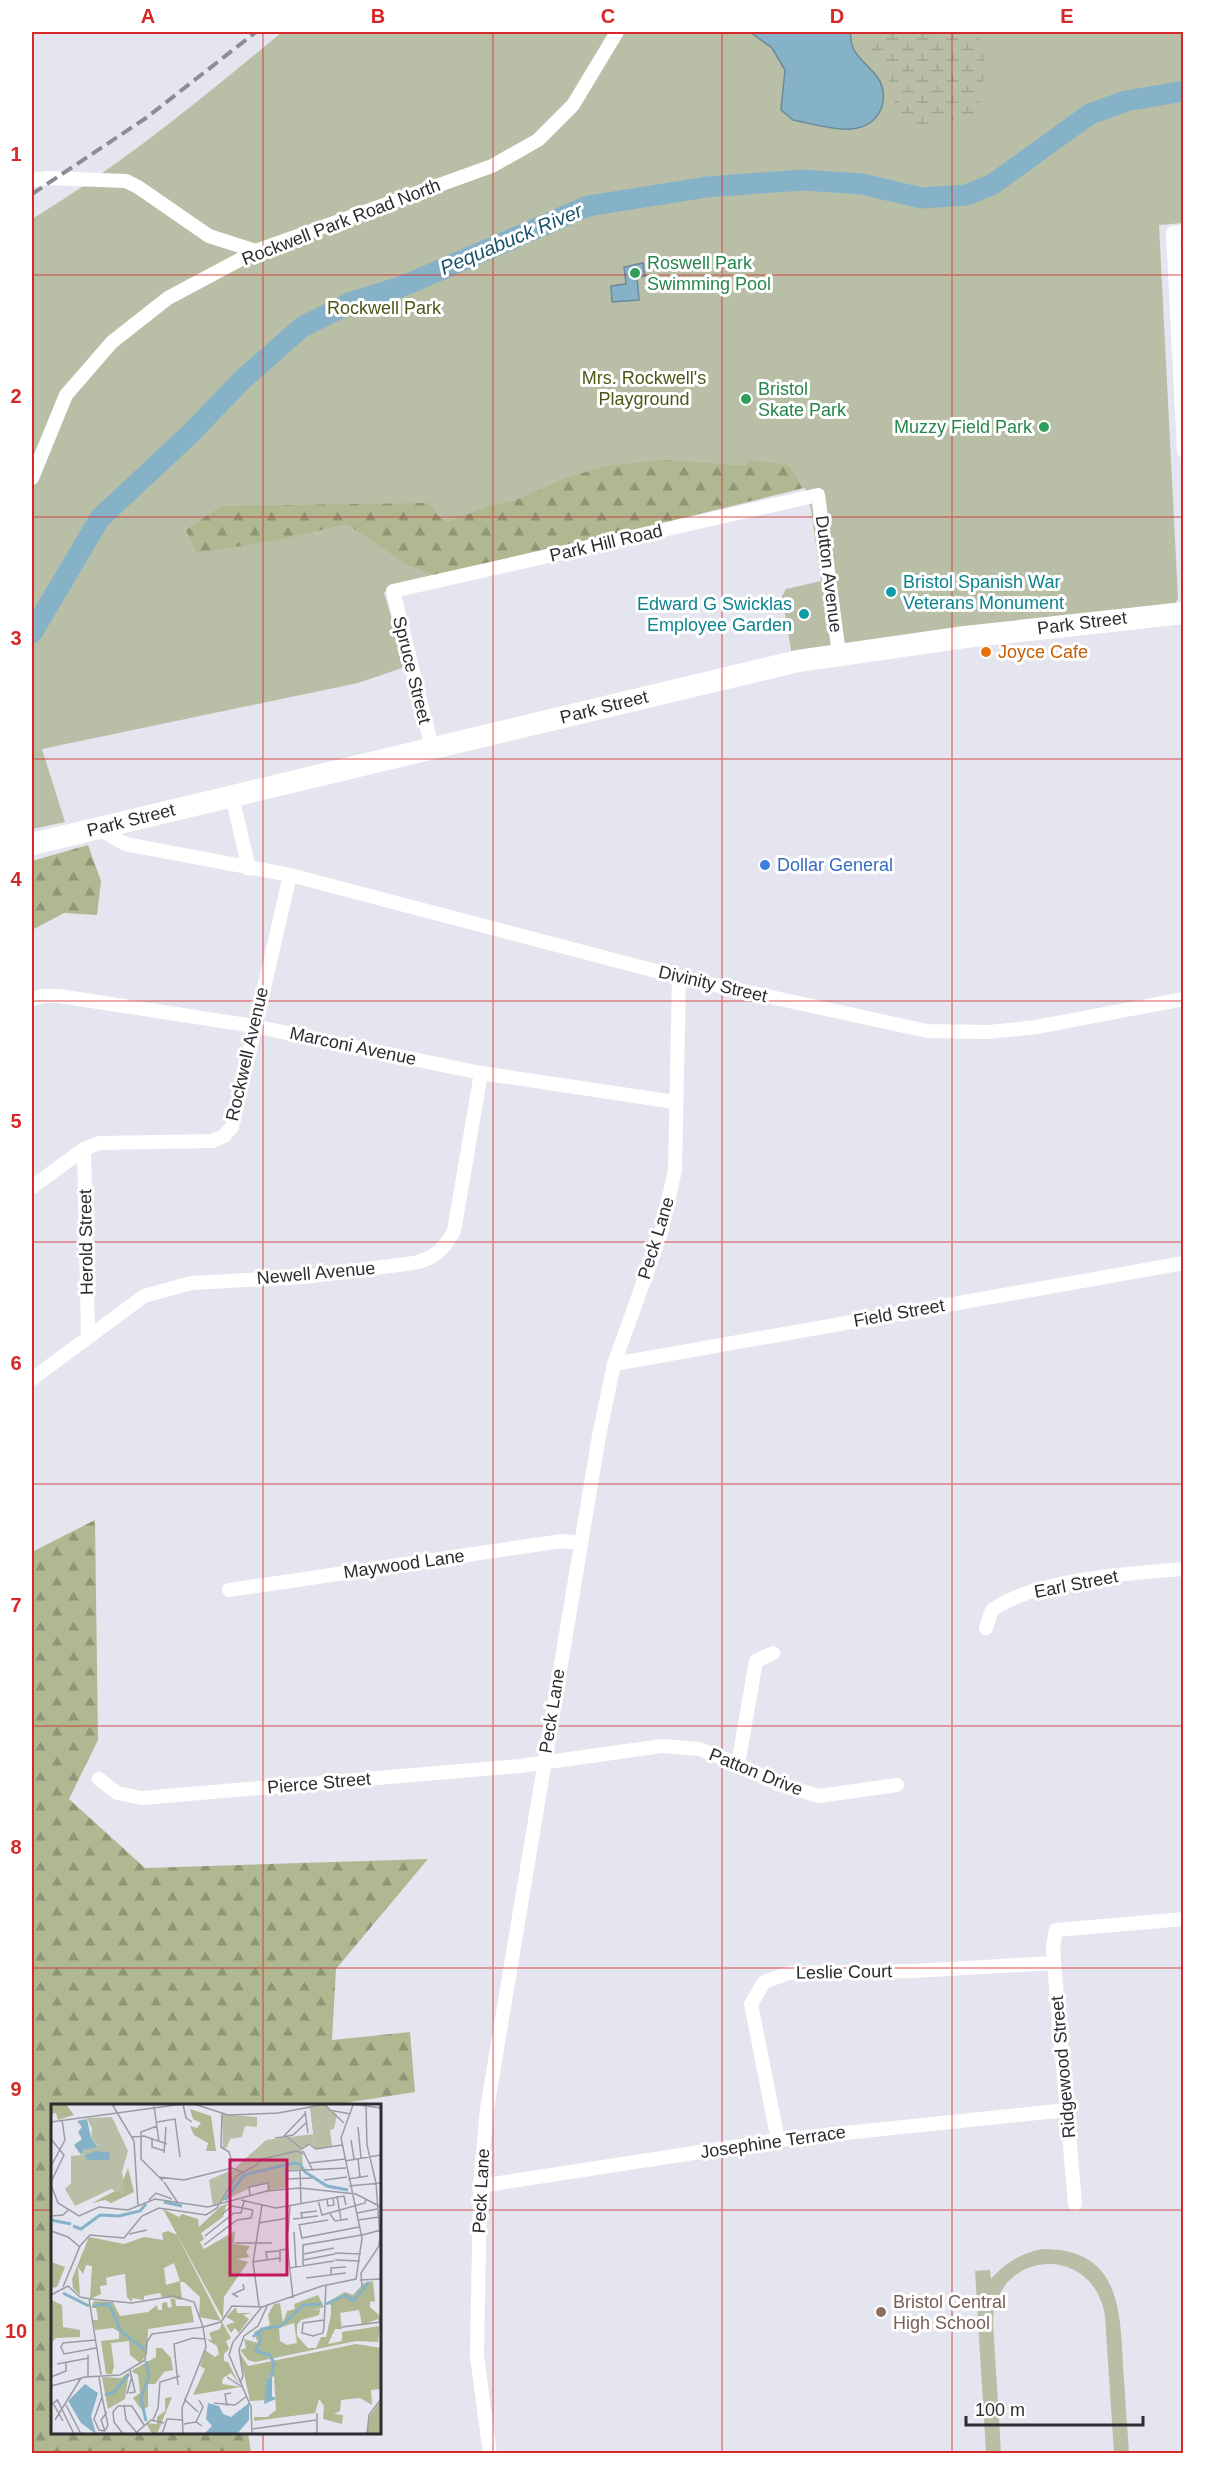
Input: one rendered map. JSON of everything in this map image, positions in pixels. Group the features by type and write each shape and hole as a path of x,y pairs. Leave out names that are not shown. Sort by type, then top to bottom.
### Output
{"highway":[{"name":"Park Street","path":"32,844 703,683 839,654 1184,613"}],"street":[{"name":"Rockwell Park Road North","path":"32,478 66,395 112,342 168,298 256,251 492,166 538,141 573,105 617,32"},
{"path":"32,180 47,178 126,182 138,187 209,237 256,251"},
{"path":"1178,232 1184,451"},
{"name":"Park Hill Road","path":"393,591 818,495"},
{"name":"Dutton Avenue","path":"818,495 839,654"},
{"name":"Spruce Street","path":"393,591 432,748"},
{"path":"232,796 249,869"},
{"name":"Divinity Street","path":"99,829 125,844 290,875 679,977 927,1031 989,1032 1036,1027 1184,999"},
{"name":"Rockwell Avenue","path":"32,1187 84,1149 99,1143 212,1141 224,1136 232,1127 290,875"},
{"name":"Peck Lane","path":"490,2454 477,2356 480,2187 487,2109 579,1543 614,1364 661,1233 675,1170 679,977"},
{"name":"Marconi Avenue","path":"32,999 59,996 254,1026 481,1073 675,1102"},
{"name":"Newell Avenue","path":"32,1379 88,1335 144,1296 191,1283 303,1277 430,1259 443,1250 454,1231 481,1073"},
{"name":"Herold Street","path":"84,1149 88,1335"},
{"name":"Field Street","path":"614,1364 1184,1263"},
{"name":"Maywood Lane","path":"229,1590 562,1541 579,1543"},
{"name":"Earl Street","path":"986,1628 992,1610 1025,1594 1074,1582 1184,1569"},
{"path":"738,1764 756,1661 774,1653"},
{"name":"Patton Drive","path":"543,1763 662,1746 699,1749 738,1764 778,1784 819,1796 897,1785"},
{"name":"Pierce Street","path":"99,1779 117,1793 142,1798 543,1763"},
{"name":"Ridgewood Street","path":"1075,2204 1054,1963 1053,1946 1056,1930 1184,1919"},
{"name":"Leslie Court","path":"778,2140 751,2004 764,1982 789,1973 915,1971 1054,1963"},
{"name":"Josephine Terrace","path":"480,2187 778,2140 1067,2110"}],"green space":[{"name":"Rockwell Park","path":"282,32 1183,32 1183,223 1159,225 1178,598 1176,603 792,656 782,596 786,589 821,581 811,509 805,488 384,592 405,667 358,683 42,749 65,822 32,829 32,219 130,153"},
{"path":"869,32 978,32 987,70 977,99 987,115 906,129 896,108 889,81 873,55"},
{"path":"665,460 746,466 748,460 789,465 802,488 441,578 406,564 347,524 274,541 196,553 186,530 221,506 429,503 438,516 447,522 492,505 514,501 566,478 606,466"},
{"path":"88,845 101,881 97,915 64,913 32,930 32,861"},
{"path":"95,1520 98,1740 69,1799 145,1868 428,1859 336,1969 332,2040 410,2032 415,2092 339,2104 51,2104 51,2434 248,2434 251,2453 32,2453 32,1552"},
{"path":"1043,2249 1068,2252 1087,2259 1101,2270 1110,2285 1120,2322 1129,2453 1114,2453 1105,2316 1097,2293 1083,2276 1066,2267 1046,2264 1027,2268 1011,2279 999,2297 993,2321 1001,2453 986,2453 975,2271 990,2270 991,2279 1014,2259"}],"water":[{"path":"750,32 851,32 855,52 882,85 881,109 865,126 854,129 829,128 793,120 781,110 785,70 772,48"},
{"path":"643,263 645,276 637,277 639,300 612,302 611,286 626,284 624,267"}],"waterway":[{"name":"Pequabuck River","path":"32,633 100,518 190,434 242,380 302,327 352,302 403,286 588,206 707,187 803,180 862,184 921,198 967,195 993,184 1090,114 1126,101 1184,91"}],"railway":[{"path":"32,194 146,118 256,32"}],"place":[{"name":"Roswell Park Swimming Pool","path":"635,273"},
{"name":"Bristol Skate Park","path":"746,399"},
{"name":"Muzzy Field Park","path":"1044,427"},
{"name":"Bristol Spanish War Veterans Monument","path":"891,592"},
{"name":"Edward G Swicklas Employee Garden","path":"804,614"},
{"name":"Joyce Cafe","path":"986,652"},
{"name":"Dollar General","path":"765,865"},
{"name":"Bristol Central High School","path":"881,2312"}],"park label":[{"name":"Mrs. Rockwell's Playground","path":"644,388"}]}
